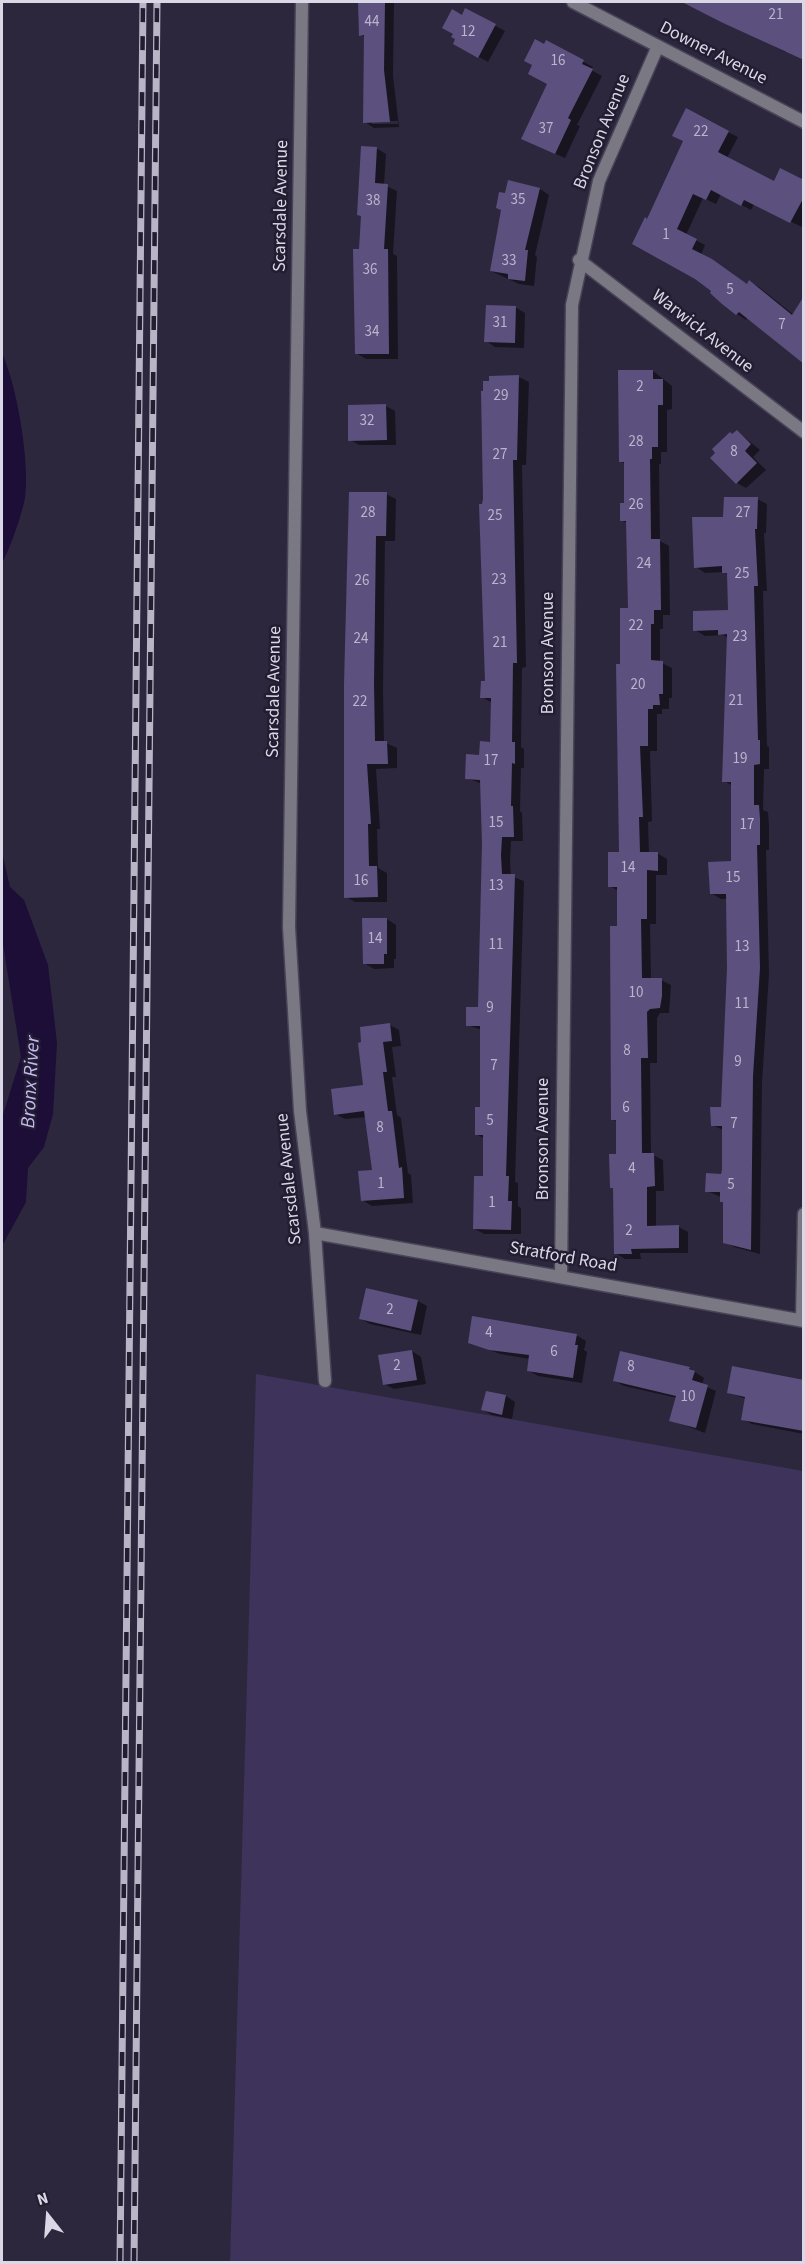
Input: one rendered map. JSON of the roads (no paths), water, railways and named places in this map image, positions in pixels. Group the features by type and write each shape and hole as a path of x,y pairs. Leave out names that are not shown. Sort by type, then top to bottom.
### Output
{"street":[{"name":"Scarsdale Avenue","path":"302,2 289,927 300,1112 315,1233 325,1381"},
{"name":"Downer Avenue","path":"573,2 804,122"},
{"name":"Bronson Avenue","path":"561,1276 569,341 579,260 599,181 658,46"},
{"name":"Warwick Avenue","path":"579,260 804,432"},
{"path":"803,1321 804,1214"},
{"name":"Stratford Road","path":"315,1233 803,1321"}],"water":[{"path":"2,353 13,385 21,424 26,483 21,513 2,563"},
{"name":"Bronx River","path":"2,852 10,887 24,900 48,965 57,1043 53,1114 44,1147 28,1168 26,1202 2,1246 2,1118 21,1057 2,938"}],"railway":[{"path":"120,2262 143,2"},
{"path":"134,2262 157,2"}]}
